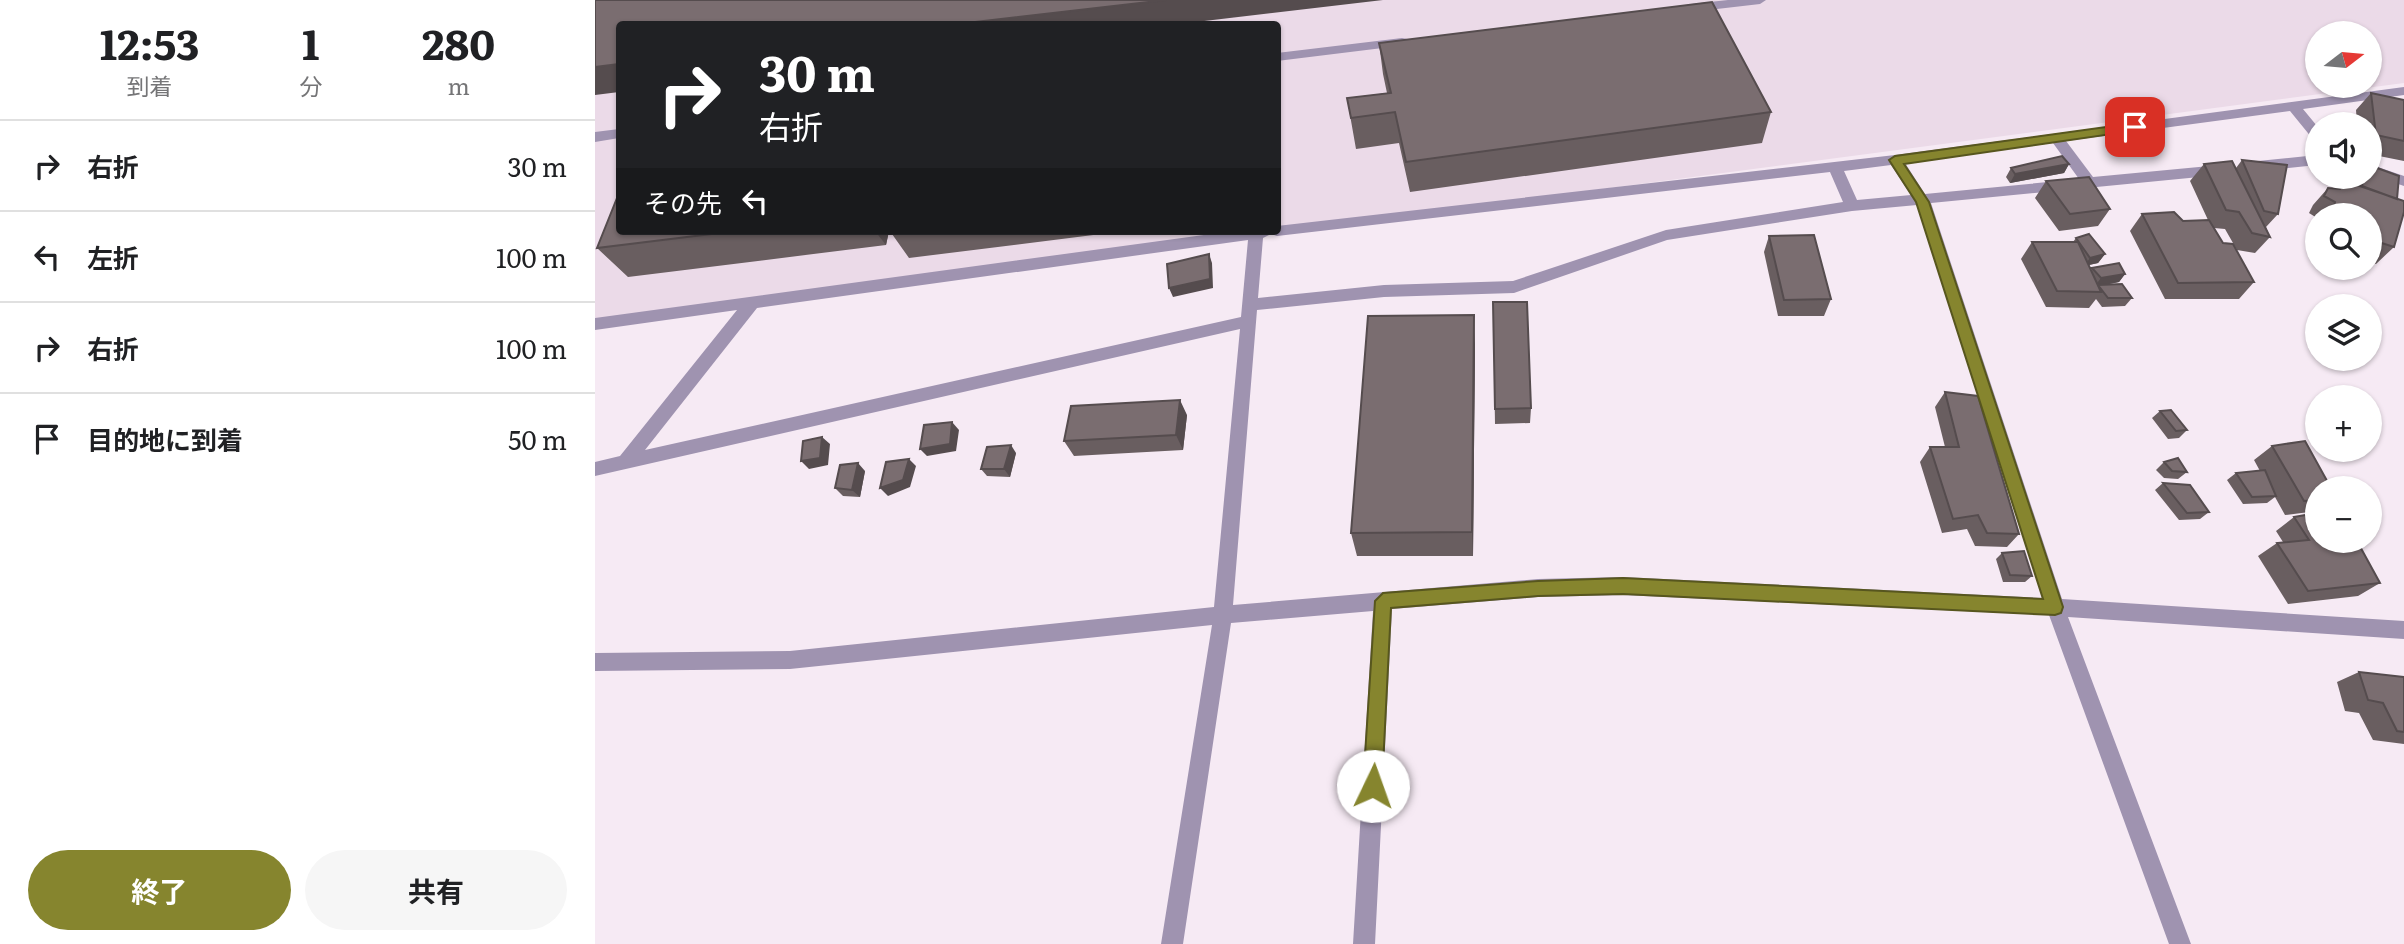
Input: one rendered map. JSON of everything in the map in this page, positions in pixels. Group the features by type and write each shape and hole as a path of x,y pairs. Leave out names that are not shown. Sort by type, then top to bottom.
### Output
{"street":[{"path":"1677,10 1760,0"},
{"path":"1281,57 1415,40"},
{"path":"1281,229 1895,160 2404,90"},
{"path":"2293,106 2305,120"},
{"path":"595,137 616,134"},
{"path":"2056,138 2090,184"},
{"path":"1895,160 1923,202 2055,607 2180,944"},
{"path":"595,469 1249,313 1384,292 1514,287 1666,235 1852,206 1923,202 2305,161"},
{"path":"1835,167 1852,206"},
{"path":"2382,173 2404,181"},
{"path":"595,324 1237,235"},
{"path":"1172,944 1223,615 1249,313 1265,235"},
{"path":"626,461 753,302"},
{"path":"595,662 790,660 1223,615 1538,588 1623,586 2055,607 2404,630"},
{"path":"1364,944 1383,601"}],"shaded area":[{"path":"595,0 2404,0 2404,83 2382,86 2382,21 2305,21 2305,96 1281,231 1281,21 616,21 616,235 1254,235 595,322"}],"building":[{"path":"595,0 1166,0 984,21 616,21 616,64 595,67"},
{"path":"1712,2 1771,112 1406,162 1395,112 1351,118 1347,98 1391,93 1379,43"},
{"path":"2382,95 2404,100 2404,141 2382,136 2382,112 2373,112 2372,98 2382,98"},
{"path":"2062,156 2069,164 2015,174 2011,168"},
{"path":"2242,160 2287,165 2278,214 2264,211"},
{"path":"2232,161 2270,237 2252,233 2239,212 2226,210 2204,164"},
{"path":"2382,170 2399,176 2397,199 2370,189 2382,189"},
{"path":"2089,177 2110,209 2070,214 2046,181"},
{"path":"2328,189 2369,189 2404,201 2404,212 2394,247 2382,243 2382,203 2335,203 2324,196"},
{"path":"616,200 616,235 703,235 597,248"},
{"path":"2174,212 2183,221 2209,220 2223,243 2233,244 2254,282 2178,283 2142,214"},
{"path":"2089,234 2105,254 2090,258 2076,238"},
{"path":"1814,235 1831,299 1784,300 1769,236"},
{"path":"2032,242 2078,242 2101,292 2057,291"},
{"path":"1209,254 1210,279 1169,288 1167,264"},
{"path":"2119,263 2125,274 2101,278 2092,268"},
{"path":"2122,284 2132,298 2108,298 2098,285"},
{"path":"1493,302 1527,302 1531,408 1495,409"},
{"path":"1474,315 1472,532 1351,533 1368,316"},
{"path":"1945,392 1978,396 2019,534 1987,533 1978,515 1953,519 1930,447 1959,447"},
{"path":"1180,400 1176,435 1064,441 1071,406"},
{"path":"2171,410 2187,430 2176,431 2160,411"},
{"path":"952,422 950,444 920,449 924,425"},
{"path":"822,437 820,458 801,461 803,441"},
{"path":"2305,441 2305,462 2317,462 2324,476 2305,476 2305,501 2304,501 2272,446"},
{"path":"1011,445 1004,469 981,469 987,447"},
{"path":"2178,458 2187,472 2172,471 2164,462"},
{"path":"909,459 903,480 880,488 886,462"},
{"path":"858,463 852,490 835,488 840,465"},
{"path":"2265,470 2276,496 2252,497 2236,473"},
{"path":"2163,483 2190,485 2209,512 2187,513"},
{"path":"2305,515 2305,534 2294,517"},
{"path":"2305,540 2305,553 2364,553 2380,583 2308,591 2277,543"},
{"path":"2024,551 2032,576 2010,575 2002,553"},
{"path":"2359,672 2404,677 2404,732 2397,731 2383,703 2368,700"}],"route":[{"path":"1373,786 1383,601 1538,588 1623,586 2055,607 1923,202 1895,160 2135,127"}]}
